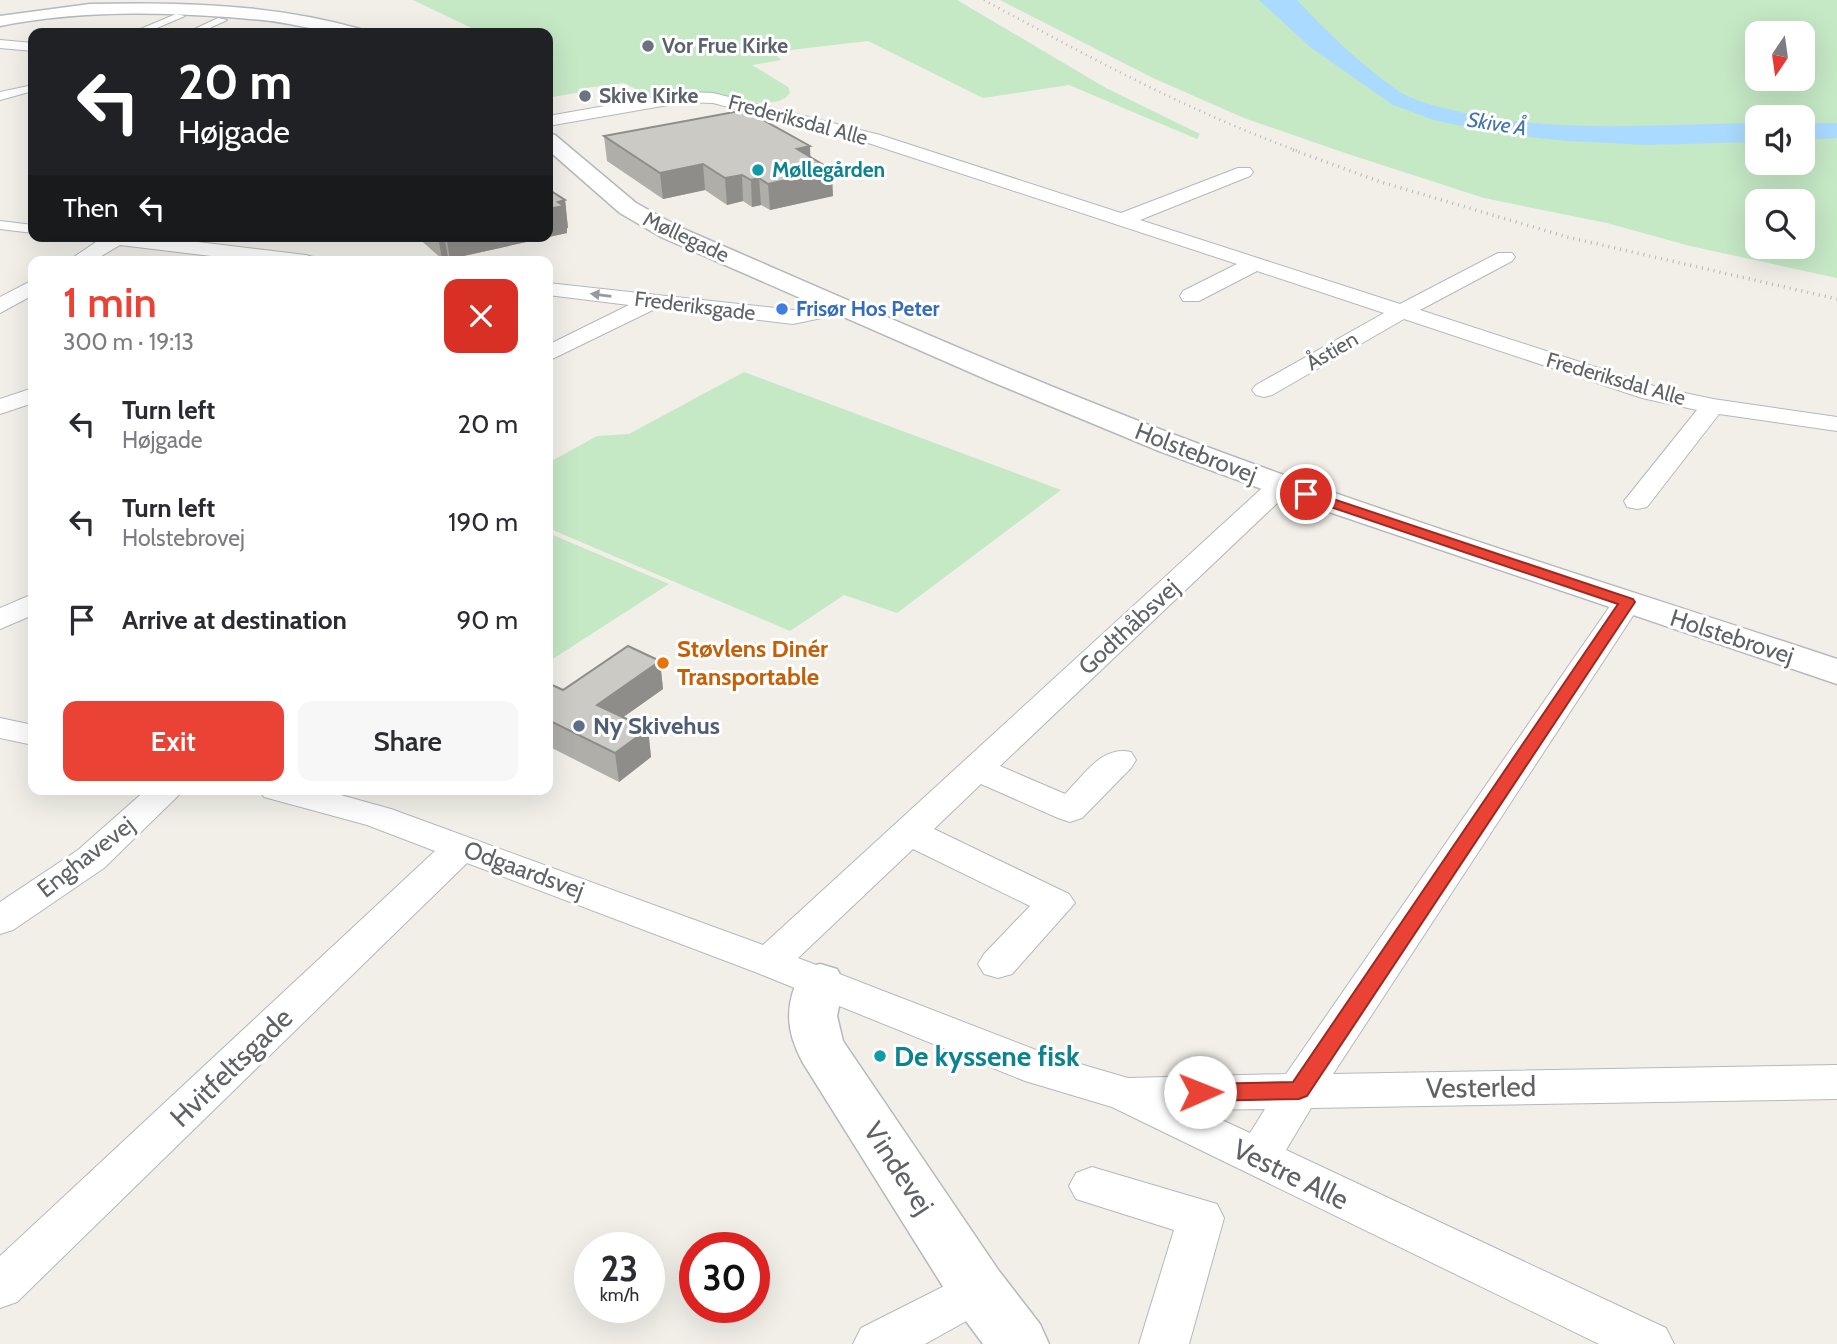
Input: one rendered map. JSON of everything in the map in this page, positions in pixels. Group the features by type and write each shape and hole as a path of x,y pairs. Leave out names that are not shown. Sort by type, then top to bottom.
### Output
{"street":[{"path":"212,6 235,0"},
{"path":"0,21 43,12 91,8 212,6 333,28"},
{"path":"149,28 180,16"},
{"path":"203,28 222,20"},
{"path":"0,44 28,47"},
{"path":"0,96 28,89"},
{"name":"Frederiksdal Alle","path":"553,120 685,97 726,101 874,139 1640,389 1713,406 1837,424"},
{"path":"640,103 666,115"},
{"name":"Møllegade","path":"553,143 610,194 642,217 842,307"},
{"path":"1122,220 1244,172"},
{"path":"0,225 28,228"},
{"path":"87,256 111,242"},
{"path":"142,242 263,256"},
{"path":"1401,312 1505,257"},
{"path":"1191,296 1254,264"},
{"path":"0,306 28,289"},
{"name":"Frederiksgade","path":"553,290 793,317 842,307"},
{"path":"553,352 654,301"},
{"name":"Holstebrovej","path":"842,307 1076,407 1281,485 1837,672"},
{"name":"Åstien","path":"1264,390 1401,312"},
{"path":"0,407 28,397"},
{"path":"1637,501 1713,406"},
{"name":"Godthåbsvej","path":"769,962 1281,485"},
{"path":"1258,1158 1299,1090 1627,602"},
{"path":"0,620 28,606"},
{"path":"0,728 28,734"},
{"path":"977,769 1070,810 1119,760"},
{"name":"Enghavevej","path":"0,920 91,859 161,795"},
{"name":"Odgaardsvej","path":"298,795 379,817 769,962"},
{"path":"909,832 1056,903 998,964"},
{"name":"Hvitfeltsgade","path":"0,1287 462,847"},
{"name":"Vestre Alle","path":"769,962 1040,1069 1125,1094 1649,1344"},
{"name":"Vindevej","path":"820,982 813,1004 811,1026 821,1049 978,1290 1019,1344"},
{"name":"Vesterled","path":"1125,1094 1837,1082"},
{"path":"1092,1186 1200,1218 1164,1344"},
{"path":"878,1344 978,1290"}],"green space":[{"path":"413,0 957,0 1106,88 1200,134 1197,139 1069,85 983,98 868,41 773,52 781,60 752,65 788,87 790,93 773,102 750,102 706,93 651,99 631,98 621,94 638,90 624,83 578,89 581,92 553,97 553,28 472,28"},
{"path":"1000,0 1837,0 1837,278 1750,259 1815,259 1815,189 1745,189 1745,258 1607,223 1484,198 1244,118 1153,78"},
{"path":"744,372 1061,490 897,613 844,595 790,631 553,530 553,460 597,436 629,434"},
{"path":"553,535 669,584 553,659"}],"water":[{"name":"Skive Å","path":"1259,0 1297,0 1333,37 1372,71 1400,92 1429,104 1497,119 1533,123 1608,126 1745,123 1745,142 1648,145 1568,141 1509,135 1437,121 1393,105 1310,47"},
{"path":"1815,123 1837,123 1837,138 1815,139"}],"building":[{"path":"745,110 810,146 797,149 832,170 768,184 759,178 751,180 742,175 725,178 703,164 660,173 604,136"},
{"path":"553,192 565,200 558,202 564,206 553,208"},
{"path":"628,646 660,661 597,705 648,729 615,753 553,722 553,685 563,690"}],"railway":[{"path":"984,0 1177,100 1298,151"},
{"path":"1293,150 1381,182 1567,237 1837,299"}],"place":[{"name":"Vor Frue Kirke","path":"648,46"},
{"name":"Skive Kirke","path":"585,96"},
{"name":"Møllegården","path":"758,170"},
{"name":"Frisør Hos Peter","path":"782,309"},
{"name":"Støvlens Dinér Transportable","path":"663,663"},
{"name":"Ny Skivehus","path":"579,726"},
{"name":"De kyssene fisk","path":"880,1056"}],"route":[{"path":"1200,1092 1299,1090 1627,602 1306,494"}]}
